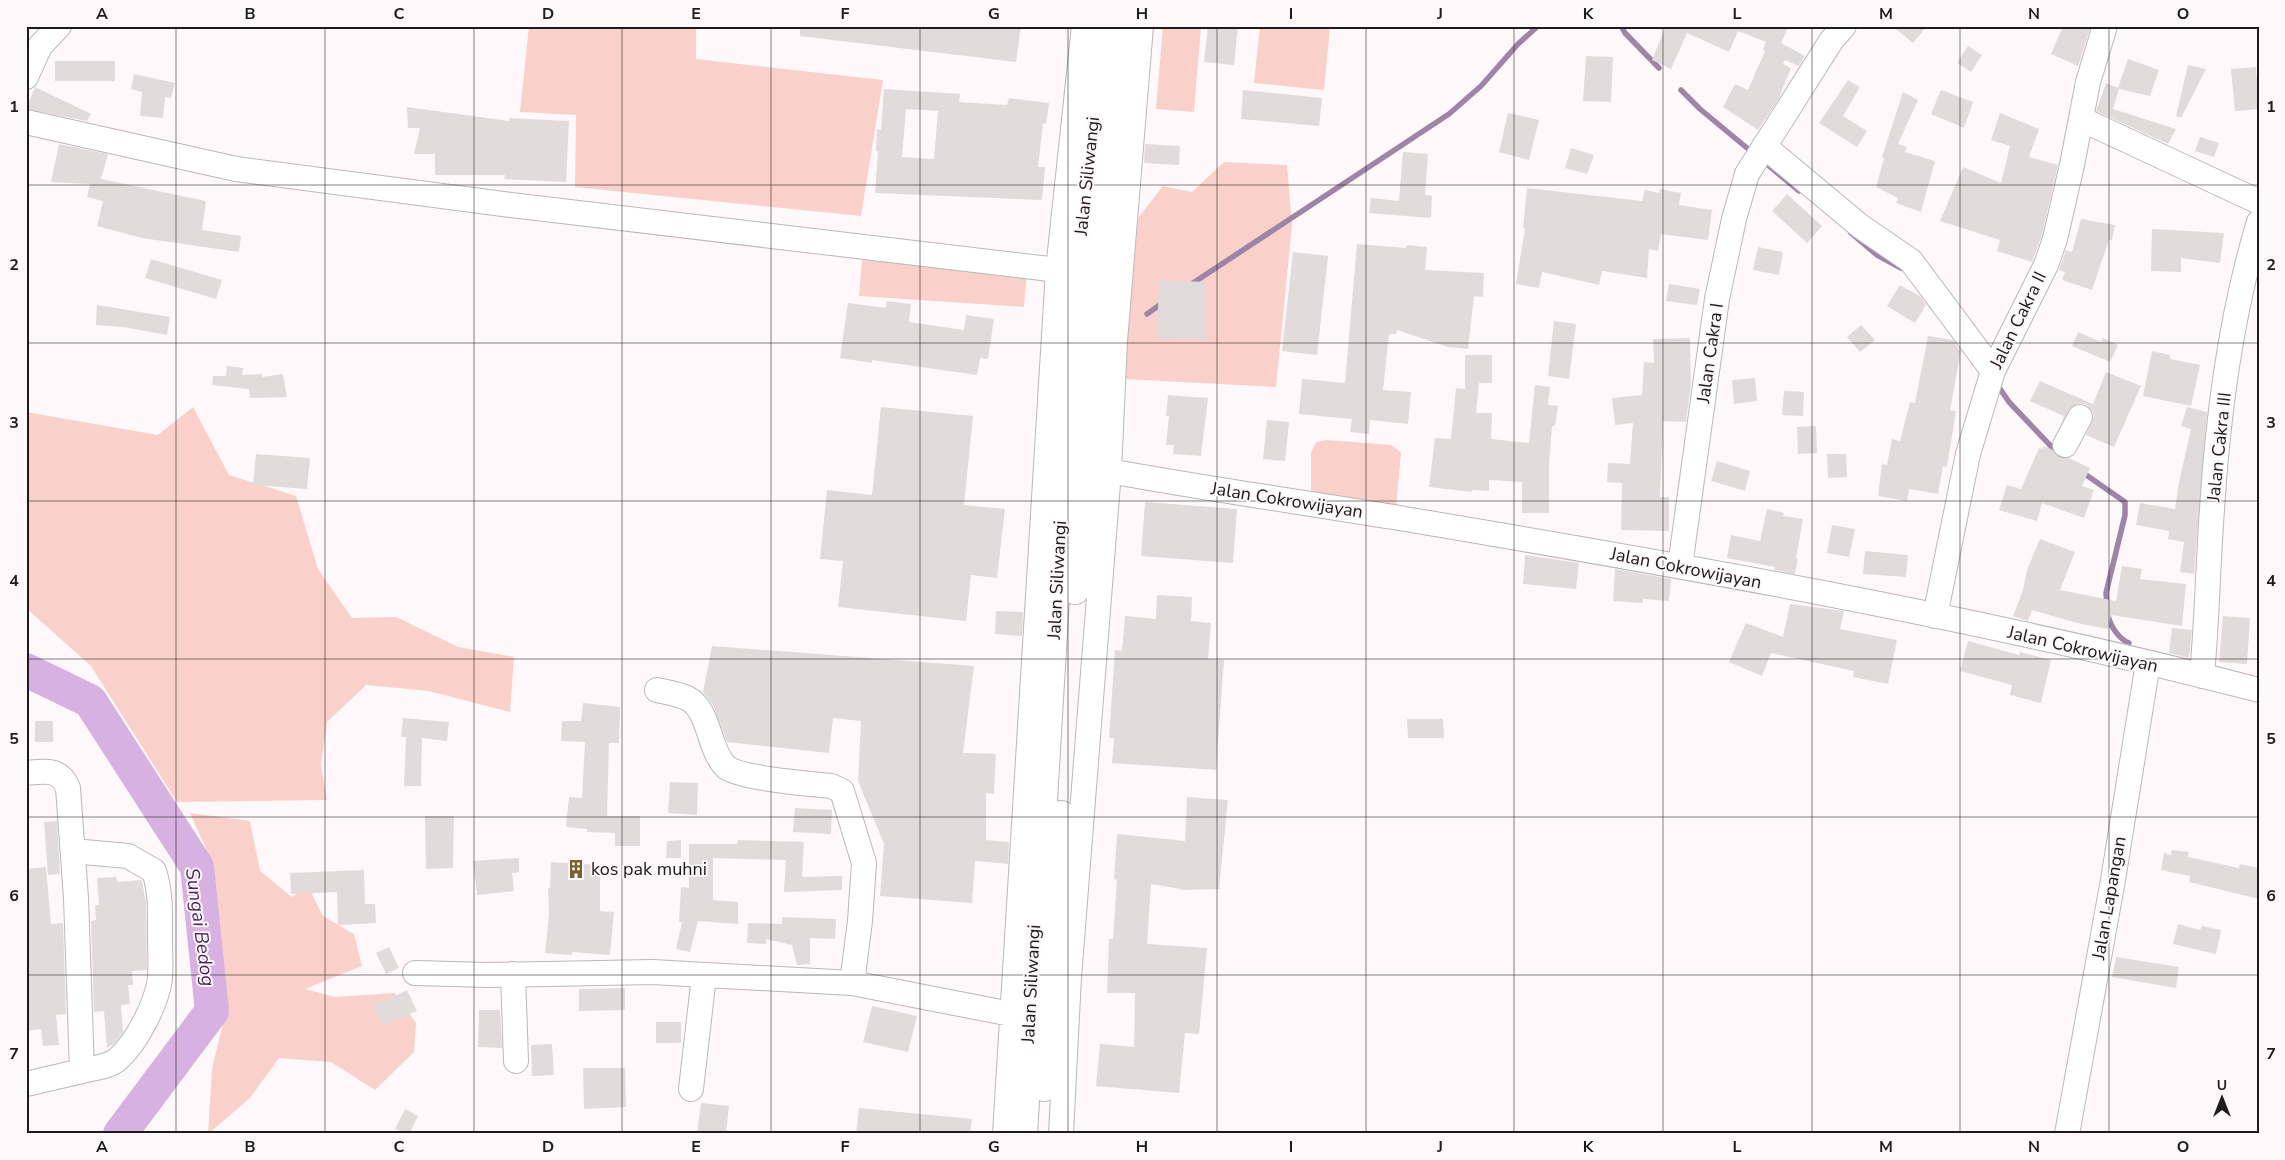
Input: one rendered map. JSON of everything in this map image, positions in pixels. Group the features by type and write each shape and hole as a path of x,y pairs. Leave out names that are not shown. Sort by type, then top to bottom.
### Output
{"highway":[{"name":"Jalan Siliwangi","path":"1023,1134 1071,332 1102,26"},
{"name":"Jalan Siliwangi","path":"1041,1134 1081,503 1121,26"}],"street":[{"path":"26,77 40,46 59,26"},
{"path":"1004,1134 1058,270 1084,26"},
{"path":"1061,1134 1069,977 1109,471 1115,341 1141,26"},
{"name":"Jalan Cakra I","path":"1680,566 1719,290 1734,219 1747,174 1831,41 1844,26"},
{"name":"Jalan Cakra II","path":"1935,616 1966,462 1991,374 2046,265 2065,197 2088,82 2105,26"},
{"path":"2080,119 2259,202"},
{"path":"26,122 236,169 503,204 1058,270"},
{"path":"1759,154 1804,180 1860,226 1911,261 1991,374"},
{"name":"Jalan Cakra III","path":"2202,676 2212,509 2222,407 2235,312 2259,222"},
{"path":"2065,445 2080,416"},
{"name":"Jalan Cokrowijayan","path":"1109,471 1680,566 1935,616 2148,663 2259,690"},
{"name":"Jalan Lapangan","path":"2067,1134 2113,880 2148,663"},
{"path":"657,690 687,698 697,706 718,757 730,770 831,786 842,791 864,863 860,921 852,983"},
{"path":"26,773 52,771 65,781 68,788 73,852 82,1071"},
{"path":"26,1084 108,1065 118,1059 140,1031 153,1004 160,979 159,887 154,871 128,856 73,852"},
{"path":"415,974 637,972 852,983 1011,1014"},
{"path":"513,974 516,1061"},
{"path":"691,1089 704,976"}],"shaded area":[{"path":"529,26 696,26 696,59 883,80 861,216 575,187 576,115 520,112"},
{"path":"1163,26 1201,26 1194,112 1156,109"},
{"path":"1260,26 1330,26 1324,90 1254,83"},
{"path":"1224,162 1287,165 1292,225 1276,387 1124,379 1138,218 1163,186 1192,192"},
{"path":"862,260 1027,272 1024,307 859,296"},
{"path":"193,407 229,475 296,496 318,569 352,618 396,617 458,647 514,657 510,712 429,691 366,685 327,722 321,765 327,800 177,802 91,666 26,608 26,412 158,435"},
{"path":"1327,440 1391,445 1401,452 1396,509 1311,496 1311,453 1316,442"},
{"path":"190,813 250,821 260,871 292,897 308,886 323,916 354,934 362,966 305,989 335,997 395,993 416,1023 414,1052 375,1090 331,1062 279,1058 250,1098 208,1134 212,1069 227,1006 219,922 208,853"}],"building":[{"path":"800,26 1021,26 1016,62 800,36"},
{"path":"1208,26 1238,26 1234,65 1204,62"},
{"path":"1666,26 1789,26 1781,43 1805,56 1799,66 1785,60 1783,64 1791,68 1778,100 1758,130 1723,107 1735,84 1748,90 1765,51 1763,49 1766,42 1738,31 1729,52 1687,33 1671,69 1652,60"},
{"path":"1892,26 1927,26 1913,43"},
{"path":"2063,26 2091,26 2078,66 2051,54"},
{"path":"1968,46 1982,55 1971,72 1957,63"},
{"path":"1586,56 1613,57 1611,102 1583,101"},
{"path":"2128,59 2159,70 2150,96 2119,89 2113,109 2176,129 2168,144 2096,111 2106,83 2118,88"},
{"path":"55,61 115,61 115,81 55,81"},
{"path":"2188,65 2206,69 2181,118 2176,116"},
{"path":"2256,67 2259,109 2235,111 2231,69"},
{"path":"134,74 175,83 171,98 165,97 163,118 140,116 142,92 131,89"},
{"path":"1848,80 1860,87 1843,116 1867,131 1857,147 1819,123"},
{"path":"35,87 91,114 87,121 26,109"},
{"path":"884,89 960,94 959,102 1007,105 1009,98 1049,103 1046,124 1043,123 1038,167 1045,167 1042,200 875,193 878,151 876,151 877,129 881,130","holes":["906,109 938,111 934,159 902,157"]},
{"path":"1243,90 1322,98 1319,126 1241,119"},
{"path":"1941,90 1973,102 1964,128 1931,114"},
{"path":"1903,92 1918,100 1898,144 1907,147 1905,152 1935,161 1921,212 1896,203 1898,198 1876,187 1884,158 1882,157"},
{"path":"407,107 509,121 509,118 569,121 566,182 504,179 505,175 435,175 435,154 414,154 420,128 408,128"},
{"path":"1508,113 1539,120 1529,160 1499,152"},
{"path":"2000,113 2039,129 2029,157 2058,165 2042,235 2032,262 1997,251 2000,240 1940,221 1963,167 2001,183 2010,146 1991,140"},
{"path":"2200,137 2219,143 2214,157 2195,151"},
{"path":"59,144 108,154 101,179 206,201 202,230 241,236 239,252 142,238 97,226 103,201 87,197 90,184 51,182"},
{"path":"1145,144 1180,146 1179,165 1144,163"},
{"path":"1571,148 1594,155 1587,174 1565,168"},
{"path":"1403,152 1428,154 1425,195 1432,196 1431,218 1369,213 1371,198 1399,201"},
{"path":"1527,188 1642,201 1645,190 1659,193 1660,189 1681,193 1679,205 1712,210 1708,240 1661,234 1658,251 1649,249 1647,278 1602,271 1599,285 1542,272 1539,288 1516,284 1525,228 1523,228"},
{"path":"1787,194 1822,226 1807,243 1772,211"},
{"path":"2081,219 2115,225 2112,240 2109,240 2092,290 2062,280 2065,272 2059,270 2066,250 2072,252"},
{"path":"2152,229 2224,233 2220,263 2181,258 2181,272 2151,271"},
{"path":"1357,244 1406,248 1407,245 1427,247 1425,270 1484,273 1483,297 1474,296 1468,349 1448,347 1397,330 1396,334 1389,334 1383,390 1411,392 1408,424 1370,420 1369,434 1350,432 1352,419 1299,414 1302,379 1345,383"},
{"path":"1758,247 1783,252 1779,275 1753,270"},
{"path":"1293,252 1328,256 1317,355 1282,351"},
{"path":"151,259 222,280 216,299 145,278"},
{"path":"1159,280 1206,282 1205,339 1157,338"},
{"path":"1669,284 1700,289 1697,305 1666,301"},
{"path":"1900,285 1921,297 1926,305 1915,323 1887,306"},
{"path":"887,301 911,304 909,322 964,330 966,315 994,319 988,359 980,358 977,375 872,360 872,363 840,358 848,303 886,308"},
{"path":"97,305 170,317 167,335 123,327 96,325"},
{"path":"1554,321 1576,324 1569,379 1548,376"},
{"path":"1861,325 1875,340 1860,352 1847,337"},
{"path":"2078,332 2101,342 2103,338 2118,345 2110,362 2072,346"},
{"path":"1928,336 1953,340 1961,351 1950,410 1956,411 1947,467 1943,466 1938,494 1909,489 1907,501 1878,496 1882,464 1887,465 1892,439 1900,441 1910,402 1915,403"},
{"path":"1690,338 1691,384 1686,422 1663,421 1660,497 1669,497 1669,531 1621,530 1622,483 1607,482 1608,463 1630,464 1633,423 1615,425 1612,398 1642,395 1644,362 1654,363 1653,339"},
{"path":"2152,351 2170,355 2170,359 2200,365 2191,406 2143,396"},
{"path":"1465,355 1492,355 1492,383 1479,383 1476,413 1492,413 1491,439 1529,443 1535,385 1550,387 1548,405 1558,406 1555,426 1552,426 1549,465 1549,513 1522,513 1522,482 1489,480 1489,491 1472,490 1472,492 1429,487 1435,438 1451,439 1456,388 1465,389"},
{"path":"227,366 243,368 242,375 262,374 262,377 283,374 287,397 250,398 249,389 212,385 213,376 226,376"},
{"path":"2106,372 2141,386 2114,447 2086,435 2094,417 2092,410 2087,405 2080,403 2072,406 2060,425 2064,416 2030,401 2040,381 2093,404"},
{"path":"1755,378 1757,401 1734,404 1732,380"},
{"path":"1784,391 1804,392 1803,416 1782,415"},
{"path":"1168,395 1208,398 1201,456 1173,454 1174,445 1166,445 1169,416 1166,416"},
{"path":"881,407 973,416 964,505 1005,509 997,578 971,575 966,621 838,607 843,561 820,559 827,490 872,495"},
{"path":"2187,407 2207,412 2194,574 2180,572 2184,542 2168,539 2169,531 2136,525 2140,503 2175,509 2191,429 2181,426"},
{"path":"1267,420 1289,422 1285,461 1263,459"},
{"path":"1816,426 1817,453 1798,454 1797,427"},
{"path":"2044,446 2053,450 2059,457 2069,458 2090,468 2082,486 2094,490 2084,518 2042,503 2037,521 1999,510 2007,485 2021,489 2039,448 2042,449"},
{"path":"256,454 310,458 307,489 253,485"},
{"path":"1827,454 1846,454 1847,477 1828,478"},
{"path":"1717,461 1750,471 1745,491 1711,481"},
{"path":"1145,502 1237,509 1233,563 1141,556"},
{"path":"1767,509 1784,513 1783,516 1803,519 1795,574 1774,570 1775,567 1727,558 1731,535 1760,541"},
{"path":"1832,525 1855,529 1849,557 1827,553"},
{"path":"2040,539 2075,552 2060,590 2116,601 2122,566 2142,569 2140,579 2186,584 2182,626 2111,615 2108,629 2077,623 2032,610 2028,621 2013,616 2023,590 2027,570"},
{"path":"1865,551 1908,555 1906,577 1863,574"},
{"path":"1525,555 1579,563 1576,589 1523,584"},
{"path":"1615,569 1671,579 1669,601 1643,599 1643,603 1613,601"},
{"path":"1157,595 1192,597 1191,621 1211,623 1208,659 1224,660 1216,770 1112,763 1114,738 1109,738 1115,650 1122,651 1125,616 1156,619"},
{"path":"1790,604 1844,611 1840,629 1897,640 1888,684 1853,677 1854,671 1771,653 1762,676 1729,662 1746,623 1783,637"},
{"path":"996,611 1023,612 1022,636 995,634"},
{"path":"2223,616 2250,618 2247,664 2219,662"},
{"path":"2172,628 2192,630 2189,658 2169,653"},
{"path":"1968,641 2019,655 2020,652 2051,660 2041,703 2010,695 2012,685 1960,671"},
{"path":"712,646 974,666 963,753 996,754 994,794 986,793 986,840 1009,842 1008,864 975,861 972,903 880,896 884,844 858,781 861,721 833,718 829,753 727,742 713,705 703,692"},
{"path":"583,703 620,707 619,743 609,743 607,816 640,816 640,846 615,846 615,833 587,832 587,829 566,827 569,797 582,798 585,742 561,741 562,721 581,721"},
{"path":"403,718 449,722 447,741 422,738 421,786 404,786 406,737 401,737"},
{"path":"1407,719 1443,719 1444,738 1408,738"},
{"path":"35,721 53,721 53,742 35,742"},
{"path":"670,782 698,783 697,815 668,813"},
{"path":"1187,797 1228,800 1219,889 1181,890 1151,884 1147,944 1207,948 1199,1034 1185,1033 1179,1093 1096,1086 1100,1044 1134,1047 1135,993 1107,993 1109,939 1113,939 1117,880 1114,879 1117,834 1185,841"},
{"path":"795,808 832,810 831,834 793,832"},
{"path":"425,816 454,816 453,868 426,869"},
{"path":"57,821 60,874 48,875 44,822"},
{"path":"681,840 681,858 666,858 667,841"},
{"path":"738,840 804,842 802,877 842,876 842,890 784,892 786,860 713,858 713,900 738,902 738,924 698,921 690,952 676,949 682,922 679,922 681,887 689,888 689,844 737,844"},
{"path":"2172,850 2189,852 2188,857 2239,868 2240,864 2259,868 2259,899 2189,882 2190,876 2161,870 2164,853 2171,855"},
{"path":"519,858 519,872 512,873 514,891 477,895 473,861"},
{"path":"551,862 600,865 600,911 614,912 610,955 572,952 572,955 545,953"},
{"path":"46,867 51,924 63,923 66,1014 56,1015 59,1045 43,1046 41,1029 26,1031 26,869"},
{"path":"364,870 365,904 375,904 376,923 338,925 337,892 291,894 290,873"},
{"path":"116,877 117,882 142,880 146,904 147,970 132,971 133,985 128,985 130,1004 121,1005 123,1032 115,1043 107,1048 104,1011 94,1012 91,921 96,920 95,905 99,905 97,878"},
{"path":"782,917 836,919 835,939 810,938 810,964 797,965 792,945 766,939 766,944 747,943 748,923 782,924"},
{"path":"2178,924 2200,930 2202,926 2221,930 2216,954 2173,944"},
{"path":"389,947 399,968 386,974 376,953"},
{"path":"2116,957 2179,967 2176,988 2112,977"},
{"path":"625,988 625,1010 579,1011 579,989"},
{"path":"407,990 417,1011 383,1026 374,1006"},
{"path":"872,1006 917,1016 908,1052 863,1042"},
{"path":"479,1010 500,1010 502,1048 478,1047"},
{"path":"656,1022 681,1022 681,1043 656,1043"},
{"path":"552,1044 554,1075 532,1076 531,1045"},
{"path":"583,1068 625,1068 626,1107 584,1109"},
{"path":"701,1103 729,1106 726,1134 697,1134"},
{"path":"859,1108 972,1119 970,1134 856,1134"},
{"path":"405,1109 418,1116 409,1134 395,1129"}],"waterway":[{"path":"1190,285 1449,114 1481,86 1518,44 1538,26"},
{"path":"1621,26 1625,33 1659,68"},
{"path":"1681,90 1700,109 1753,153"},
{"path":"1762,160 1799,191"},
{"path":"1851,233 1877,255 1901,268"},
{"path":"1147,314 1164,302"},
{"path":"1996,383 2009,402 2066,462"},
{"path":"2082,472 2125,502 2125,515 2106,593 2107,605"},
{"path":"2108,615 2116,632 2129,643"},
{"name":"Sungai Bedog","path":"26,670 90,701 197,867 212,1011 120,1134"}],"place":[{"name":"kos pak muhni","path":"576,869"}]}
